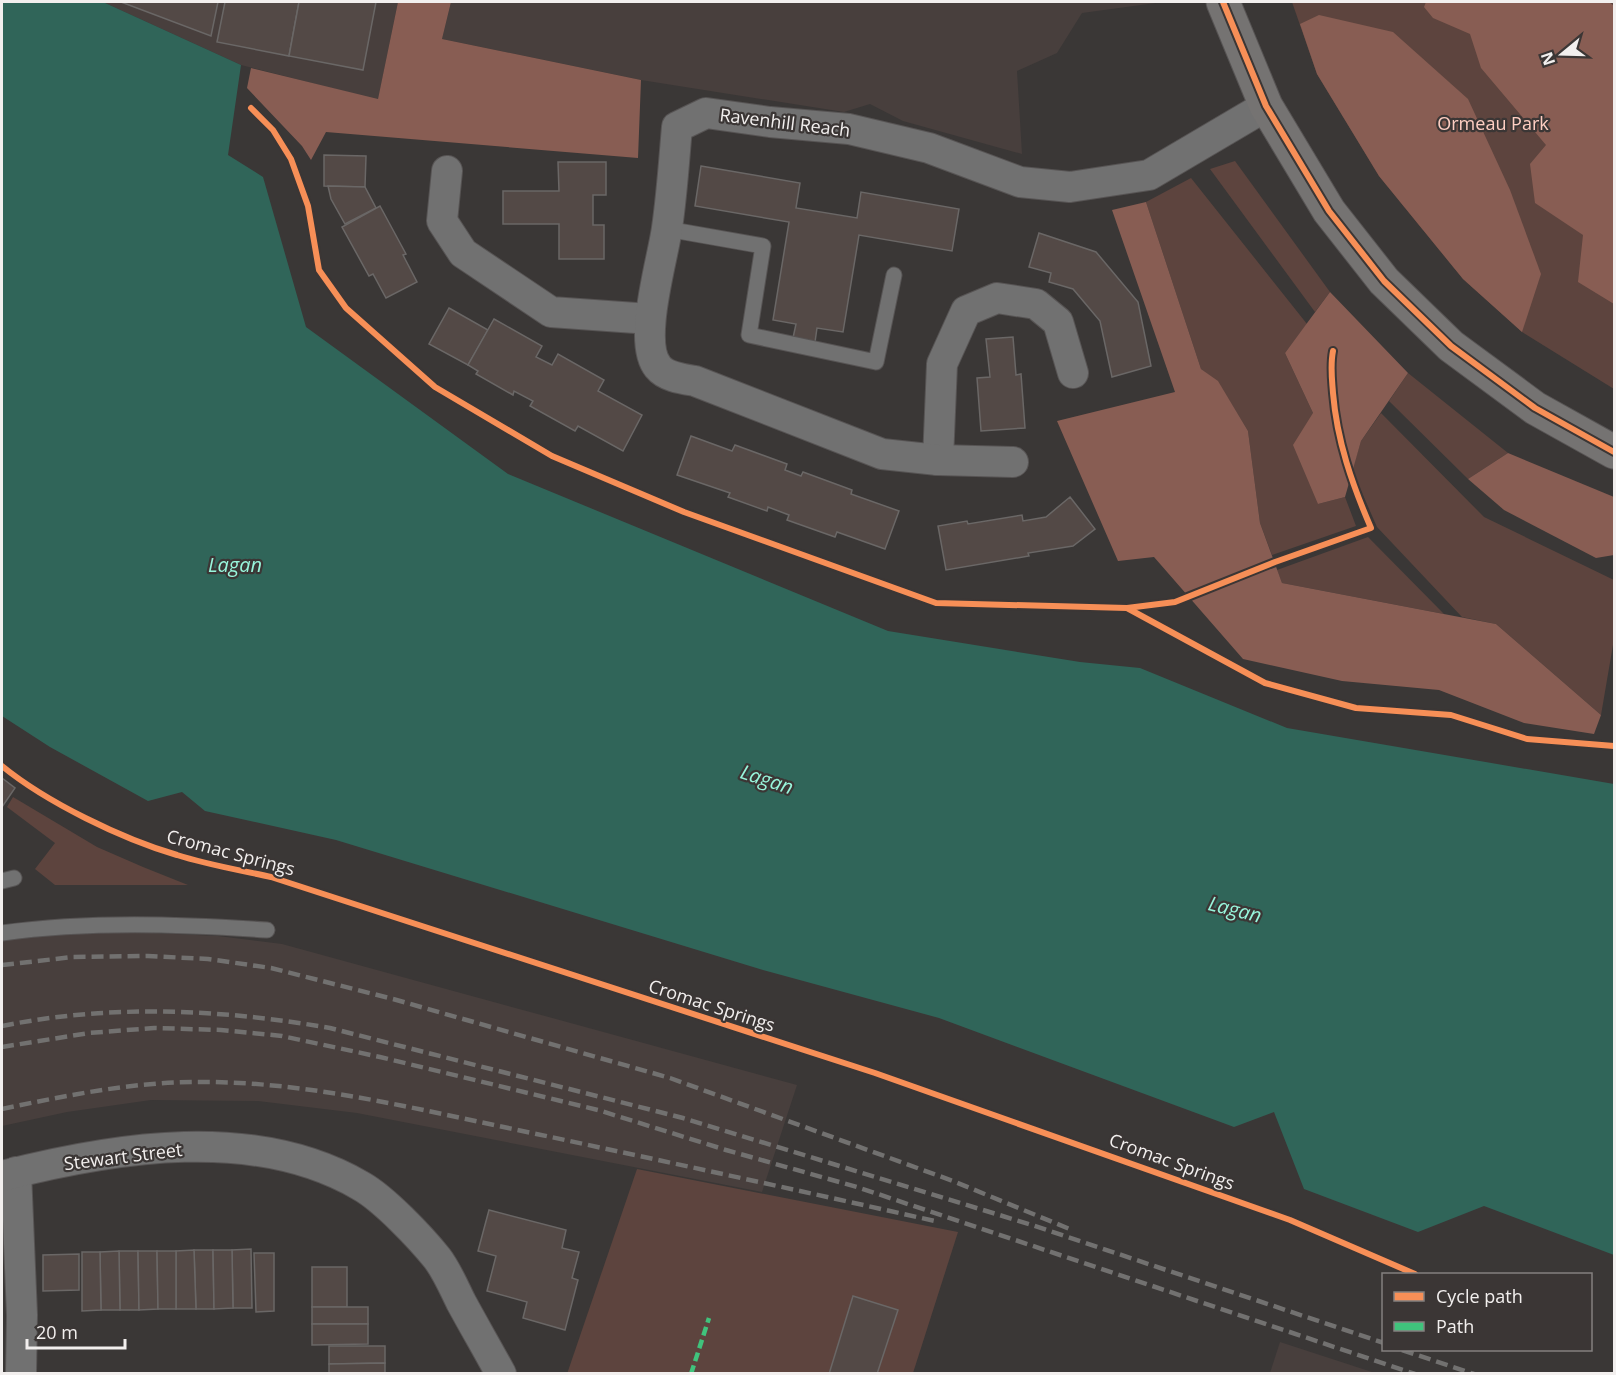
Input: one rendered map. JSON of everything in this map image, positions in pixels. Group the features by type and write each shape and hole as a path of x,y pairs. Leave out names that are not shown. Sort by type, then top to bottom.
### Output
{"street":[{"path":"1223,2 1266,106 1329,211 1384,281 1451,346 1535,408 1614,452"},
{"name":"Ravenhill Reach","path":"1013,462 938,460 882,454 695,381 671,376 658,368 652,356 650,319 667,229 677,127 706,113 770,122 849,129 929,148 1020,182 1070,187 1149,175 1266,106"},
{"path":"447,171 442,221 463,253 551,312 650,319"},
{"path":"938,460 942,364 966,311 997,298 1036,304 1058,322 1073,373"},
{"name":"Stewart Street","path":"9,1174 80,1159 155,1148 239,1149 274,1153 321,1166 363,1187 405,1222 439,1260 501,1374"},
{"path":"9,1174 12,1315 21,1374"}],"lane":[{"path":"667,229 763,246 749,335 876,362 894,275"},
{"path":"2,933 41,927 112,925 205,926 267,930"}],"shaded area":[{"path":"103,2 398,2 378,100 241,65"},
{"path":"398,2 451,2 442,39 641,80 638,158 326,132 311,160 302,146 247,88 251,68 378,99"},
{"path":"451,2 1163,2 1082,13 1057,53 1017,71 1022,154 903,121 870,104 844,112 641,80 442,39"},
{"path":"1426,2 1609,2 1614,6 1614,304 1578,282 1583,235 1535,203 1530,164 1546,145 1481,68 1470,34 1433,18 1424,7"},
{"path":"1319,15 1393,32 1468,99 1510,190 1541,274 1522,332 1463,279 1379,176 1317,74 1300,24"},
{"path":"1146,202 1201,369 1218,381 1248,431 1260,523 1282,583 1496,624 1601,715 1594,734 1524,723 1439,690 1342,681 1243,659 1154,557 1118,561 1057,421 1175,392 1112,210"},
{"path":"1330,292 1408,373 1361,441 1345,497 1318,504 1293,445 1313,413 1285,353"},
{"path":"1508,453 1614,497 1614,555 1596,558 1504,510 1468,479"},
{"path":"131,932 218,936 282,944 797,1085 762,1192 357,1113 258,1101 151,1100 67,1112 2,1126 2,940 39,935"},
{"path":"1280,1342 1375,1373 1270,1373"}],"green space":[{"name":"Ormeau Park","path":"1292,2 1614,2 1614,389 1522,332 1463,279 1379,176 1317,74"},
{"path":"1235,161 1330,292 1315,312 1210,169"},
{"path":"1191,178 1307,324 1285,353 1313,413 1318,504 1345,497 1356,526 1272,555 1260,523 1248,431 1218,382 1201,369 1146,202"},
{"path":"1408,373 1508,453 1468,479 1389,401"},
{"path":"1381,413 1484,517 1614,580 1614,639 1601,715 1496,624 1462,617 1377,527 1352,470 1361,441"},
{"path":"1368,537 1444,614 1282,583 1277,570"},
{"path":"13,797 97,847 188,885 55,885 35,869 55,843 7,807"},
{"path":"637,1169 958,1232 913,1373 567,1374"}],"water":[{"name":"Lagan","path":"2,2 103,2 241,65 228,155 263,177 306,327 508,474 888,631 1080,662 1140,668 1287,728 1614,784 1614,1255 1484,1206 1418,1232 1304,1189 1274,1112 1234,1127 939,1018 763,970 336,840 205,811 182,792 148,801 50,747 2,716"}],"building":[{"path":"121,2 218,2 211,36"},
{"path":"225,2 299,2 289,56 217,42"},
{"path":"299,2 376,2 363,70 289,56"},
{"path":"324,155 366,156 365,187 324,186"},
{"path":"558,162 606,162 606,195 593,195 593,225 604,225 604,259 559,259 559,224 503,224 503,191 559,191"},
{"path":"701,166 800,183 796,208 857,218 861,192 959,209 952,251 859,235 843,332 817,328 815,342 793,338 796,324 773,320 789,222 695,206"},
{"path":"328,186 365,187 376,208 345,224 331,199"},
{"path":"380,206 406,254 403,255 417,282 386,298 373,274 369,276 342,227"},
{"path":"1039,233 1096,252 1138,302 1151,366 1112,377 1100,321 1073,289 1049,282 1051,273 1029,267"},
{"path":"449,308 488,330 468,365 429,344"},
{"path":"494,319 542,346 536,357 552,365 558,354 604,380 598,391 642,415 623,451 578,426 575,431 530,406 533,401 514,391 513,395 476,374 478,371 468,365"},
{"path":"1013,337 1016,375 1021,374 1025,428 981,431 977,378 990,377 986,339"},
{"path":"691,436 732,451 735,445 787,464 785,470 801,476 803,472 852,490 851,494 899,511 885,549 837,532 835,537 787,520 789,515 768,507 767,511 728,497 730,493 677,475"},
{"path":"1070,497 1095,529 1073,546 946,570 938,526 967,521 968,524 1022,515 1023,521 1046,517"},
{"path":"2,778 15,788 2,807"},
{"path":"489,1210 566,1230 562,1248 579,1252 572,1278 578,1280 565,1330 523,1318 527,1302 487,1291 496,1256 478,1251"},
{"path":"251,1249 252,1308 233,1308 232,1250"},
{"path":"194,1250 213,1250 214,1309 196,1309"},
{"path":"194,1250 196,1309 176,1309 176,1251"},
{"path":"213,1250 232,1250 233,1308 214,1309"},
{"path":"119,1251 138,1251 139,1310 120,1310"},
{"path":"119,1251 120,1310 101,1310 100,1252"},
{"path":"138,1251 157,1251 158,1309 139,1310"},
{"path":"157,1251 176,1251 176,1309 158,1309"},
{"path":"82,1252 100,1252 101,1310 82,1311"},
{"path":"254,1253 274,1253 274,1311 256,1312"},
{"path":"79,1254 79,1290 43,1291 43,1255"},
{"path":"312,1267 347,1267 347,1307 312,1307"},
{"path":"853,1296 898,1310 877,1374 829,1374"},
{"path":"312,1307 368,1307 368,1324 312,1324"},
{"path":"312,1324 368,1324 368,1344 312,1345"},
{"path":"329,1346 385,1346 385,1363 329,1364"},
{"path":"385,1363 385,1374 329,1374 329,1364"}],"railway":[{"path":"2,965 73,957 148,956 208,959 271,968 393,999 670,1078 953,1181 1072,1230"},
{"path":"2,1026 83,1014 166,1012 207,1013 330,1028 683,1118 1032,1225 1382,1342"},
{"path":"2,1047 89,1033 154,1028 221,1030 282,1036 380,1057 598,1110 726,1150 857,1187 1415,1374"},
{"path":"2,1109 49,1099 143,1085 191,1082 272,1085 313,1090 433,1112 939,1222"},
{"path":"1405,1351 1474,1374"}],"marked path":[{"path":"691,1374 709,1318"}],"cycle path":[{"path":"1223,2 1266,106 1329,211 1384,281 1451,346 1535,408 1614,452"},
{"path":"251,108 273,130 291,159 308,206 319,270 346,308 435,387 552,456 684,512 936,603 1127,608 1265,683 1356,708 1451,715 1527,739 1614,746"},
{"path":"1127,608 1175,602 1275,562 1371,528 1352,479 1338,428 1332,378 1333,351"},
{"name":"Cromac Springs","path":"2,766 62,806 155,848 200,862 271,877 875,1073 1290,1220 1413,1273"}]}
